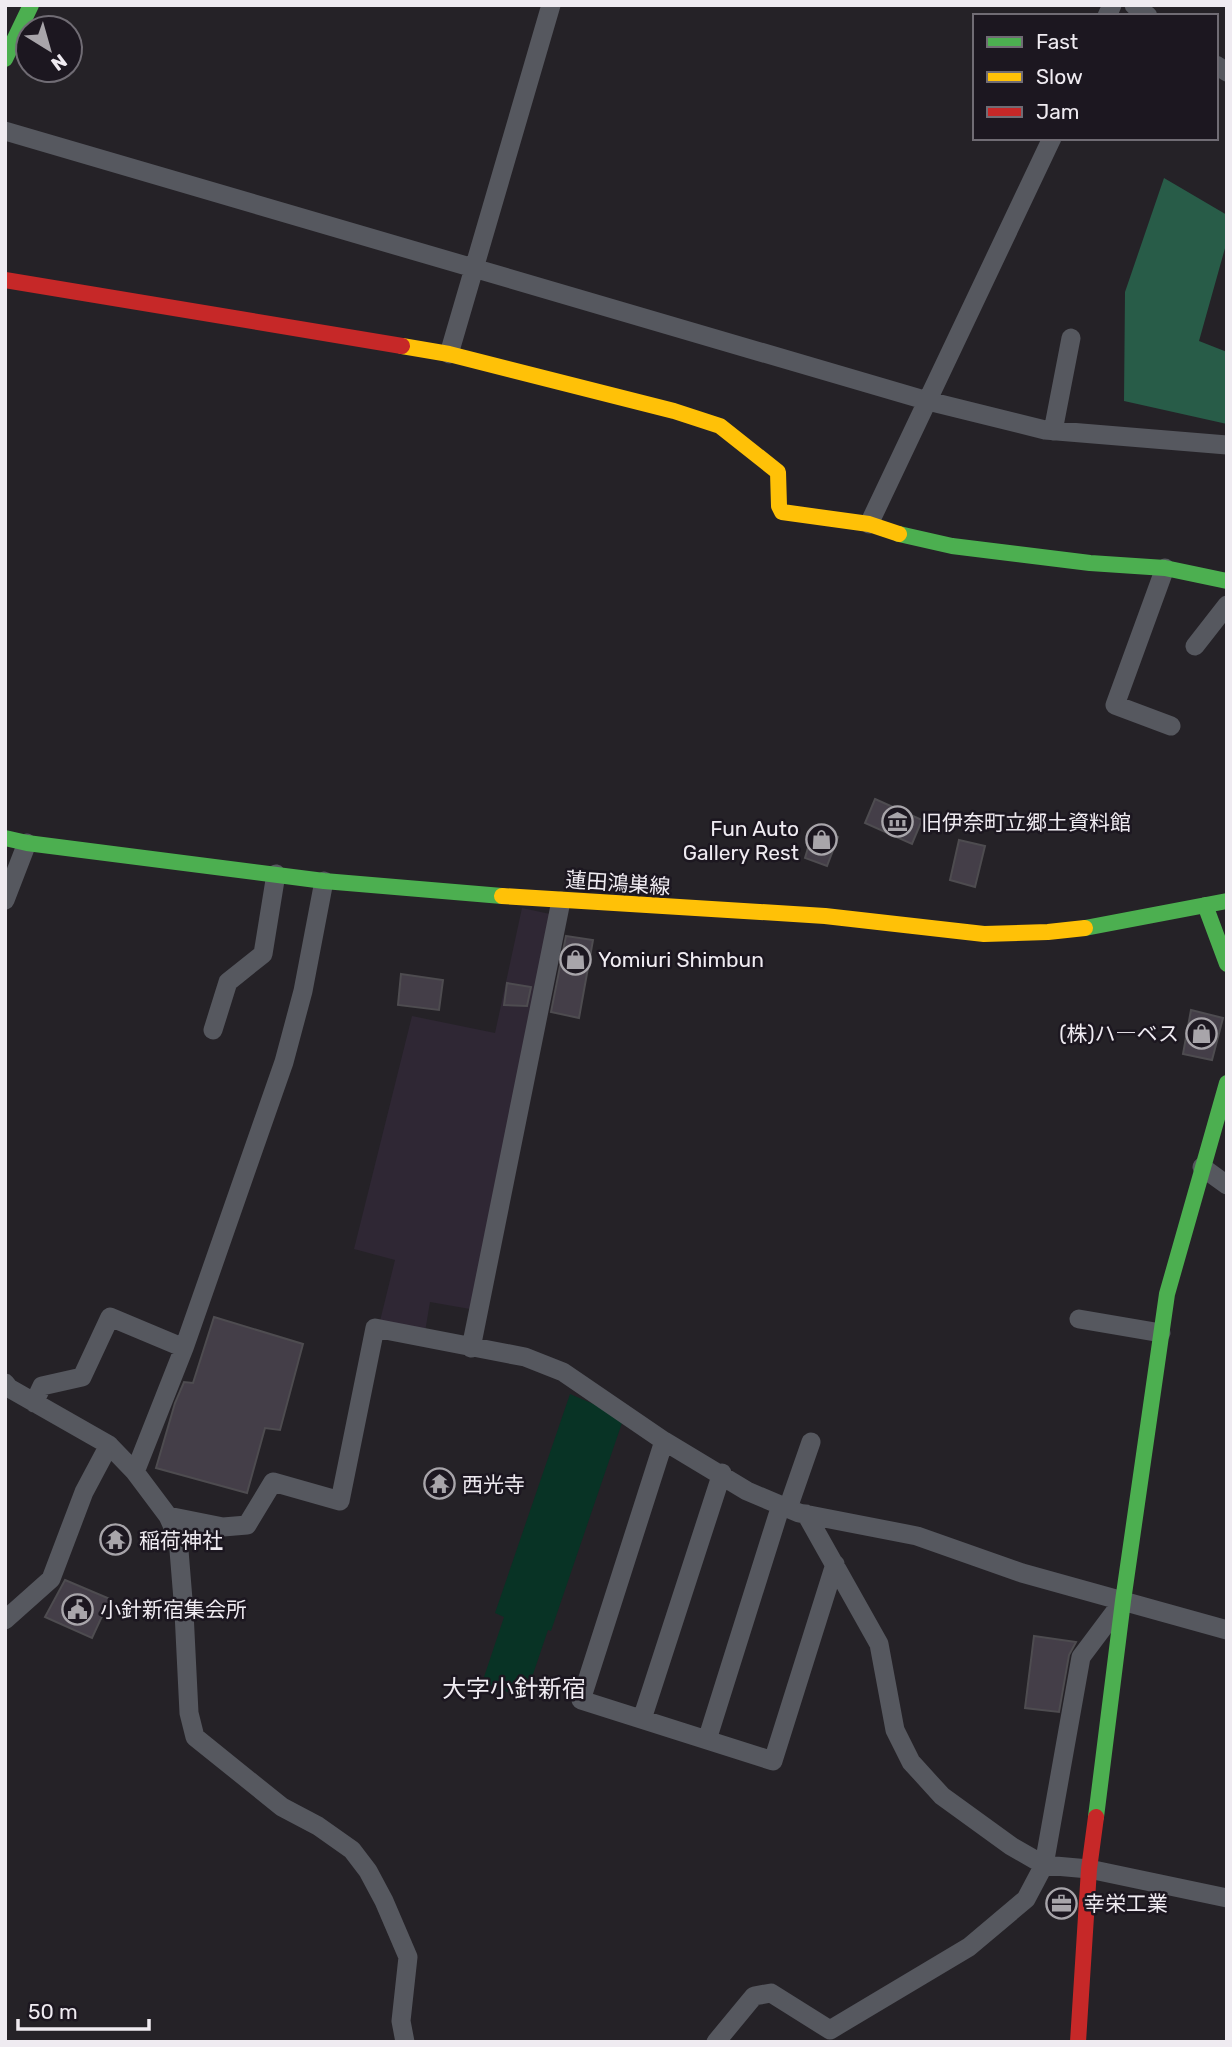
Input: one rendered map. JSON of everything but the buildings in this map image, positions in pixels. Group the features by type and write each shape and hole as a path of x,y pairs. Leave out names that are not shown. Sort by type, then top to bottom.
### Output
{"street":[{"path":"5,59 31,5"},
{"path":"449,354 551,5"},
{"path":"5,131 928,401 1053,430 1227,445"},
{"path":"869,524 1051,140"},
{"path":"5,280 449,354 674,411 719,426 778,472 779,506 782,512 869,524 952,546 1090,563 1165,568 1227,581"},
{"path":"1053,430 1071,338"},
{"path":"1165,568 1115,705 1171,726"},
{"path":"1195,646 1227,605"},
{"name":"蓮田鴻巣線","path":"5,838 324,881 561,901 825,916 984,934 1048,932 1109,925 1227,901"},
{"path":"5,900 27,843"},
{"path":"213,1030 228,982 263,954 276,874"},
{"path":"135,1472 184,1348 284,1062 303,991 324,881"},
{"path":"471,1348 561,901"},
{"path":"1205,905 1227,964"},
{"path":"1078,2042 1089,1870 1123,1601 1167,1294 1227,1083"},
{"path":"1202,1167 1227,1185"},
{"path":"34,1403 42,1386 82,1377 110,1317 184,1348"},
{"path":"1079,1319 1161,1333"},
{"path":"168,1516 223,1527 247,1525 273,1482 340,1501 375,1328 525,1357 563,1372 664,1441 747,1491 792,1509 918,1536 1022,1573 1227,1630"},
{"path":"5,1382 9,1388 109,1445 135,1472 168,1516 178,1538 189,1713 195,1737 282,1807 318,1826 352,1850 368,1871 384,1900 408,1957 401,2021 405,2042"},
{"path":"664,1441 580,1700 773,1761 835,1564"},
{"path":"707,1740 792,1509 811,1442"},
{"path":"5,1620 51,1579 84,1492 109,1445"},
{"path":"642,1719 722,1474"},
{"path":"792,1509 835,1564 879,1644 895,1730 911,1762 942,1797 1011,1846 1044,1865 1089,1870 1227,1898"},
{"path":"716,2042 754,1996 771,1993 830,2030 969,1947 1026,1899 1044,1865 1080,1657 1123,1601"}],"shaded area":[{"path":"522,908 550,914 470,1309 430,1302 425,1332 380,1321 395,1260 354,1249 412,1016 495,1033"}],"green space":[{"path":"1164,178 1227,215 1227,241 1199,341 1227,352 1227,424 1124,401 1125,292"},
{"path":"570,1394 624,1417 551,1631 548,1630 525,1698 482,1683 504,1617 495,1613"}],"traffic: fast":[{"path":"5,59 31,5"},
{"path":"899,534 952,546 1090,563 1165,568 1227,581"},
{"path":"5,838 324,881 502,896"},
{"path":"1085,928 1227,901"},
{"path":"1205,905 1227,964"},
{"path":"1096,1817 1123,1601 1167,1294 1227,1083"}],"traffic: slow":[{"path":"402,346 449,354 674,411 720,426 778,472 779,506 782,512 869,524 899,534"},
{"path":"502,896 825,916 984,934 1085,928"}],"traffic: jam":[{"path":"5,280 402,346"},
{"path":"1078,2042 1089,1869 1096,1817"}],"place":[{"name":"旧伊奈町立郷土資料館","path":"898,822"},
{"name":"Fun Auto Gallery Rest","path":"822,840"},
{"name":"Yomiuri Shimbun","path":"575,959"},
{"name":"(株)ハ―ベス","path":"1202,1033"},
{"name":"西光寺","path":"439,1484"},
{"name":"稲荷神社","path":"116,1540"},
{"name":"小針新宿集会所","path":"77,1609"},
{"name":"幸栄工業","path":"1061,1903"}],"district":[{"name":"大字小針新宿","path":"514,1689"}]}
